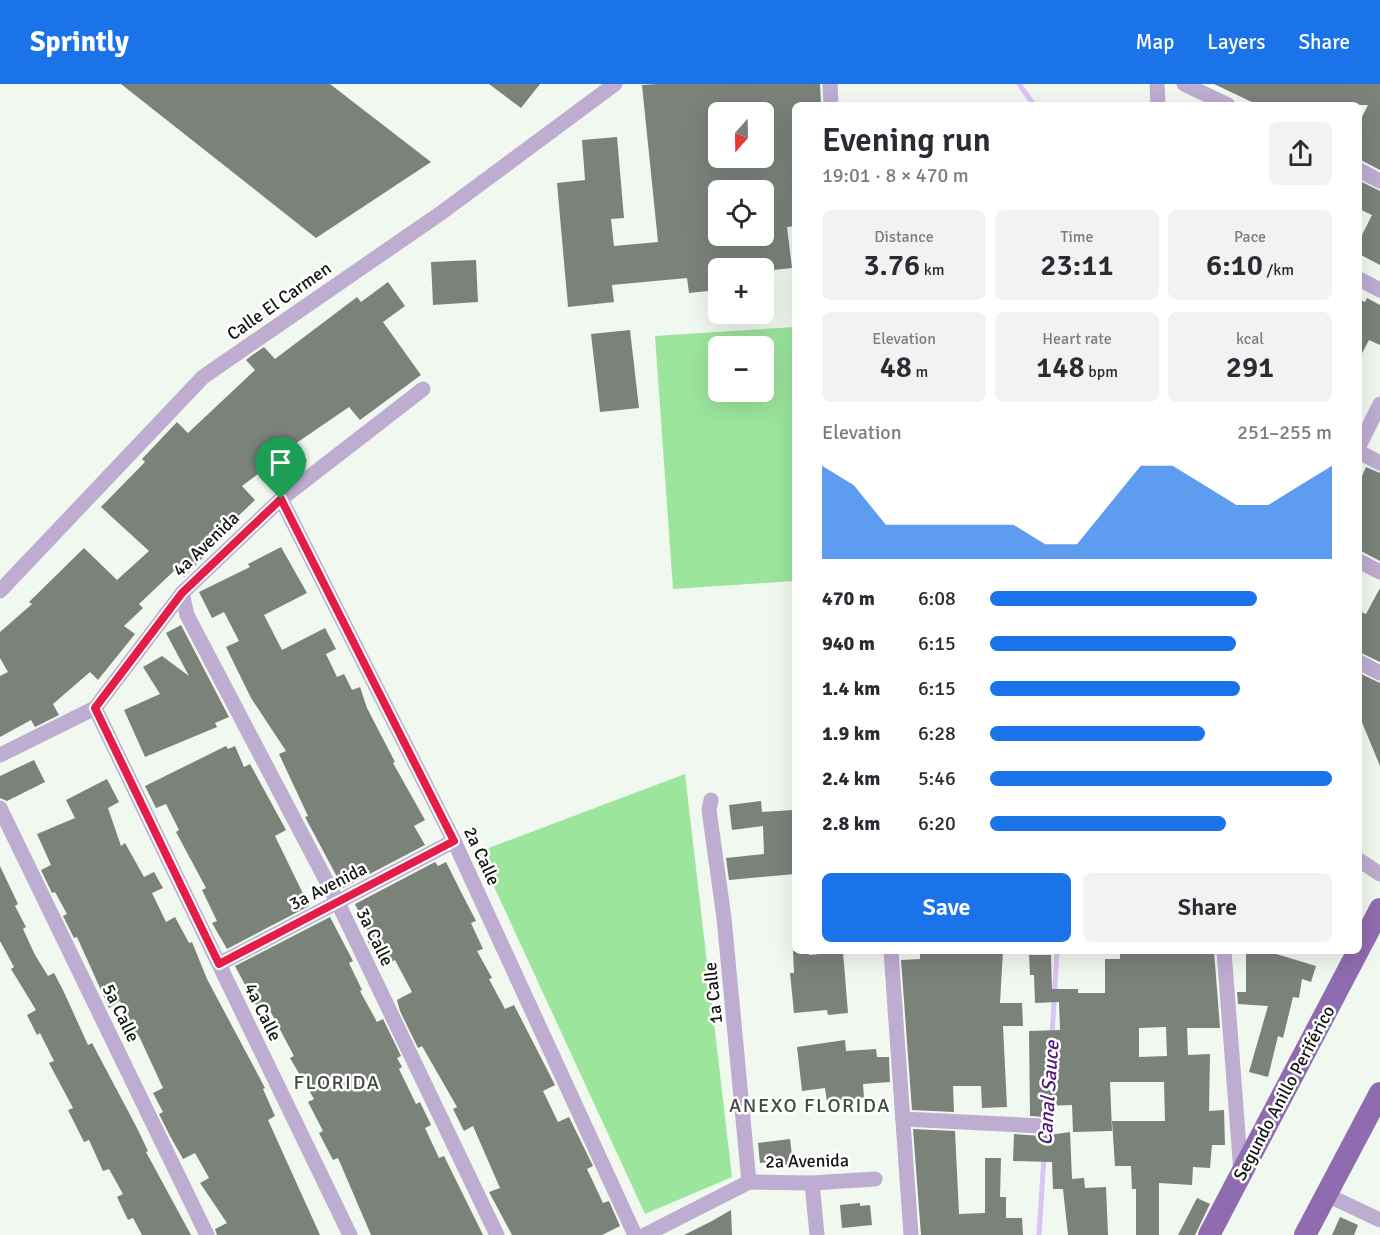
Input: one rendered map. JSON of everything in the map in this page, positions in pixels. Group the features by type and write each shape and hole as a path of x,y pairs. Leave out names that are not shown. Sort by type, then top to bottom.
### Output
{"main road":[{"name":"Segundo Anillo Periférico","path":"1362,943 1380,909"},
{"name":"Segundo Anillo Periférico","path":"1209,1235 1356,954"},
{"path":"1305,1235 1380,1093"}],"street":[{"name":"Calle El Carmen","path":"0,591 203,377 441,213 615,84"},
{"path":"830,84 831,102"},
{"path":"1157,84 1158,102"},
{"path":"1184,84 1222,102"},
{"path":"1362,172 1380,181"},
{"path":"1362,281 1380,290"},
{"name":"4a Avenida","path":"0,755 95,708 182,593 281,499 423,389"},
{"path":"1362,440 1380,404"},
{"path":"1362,454 1380,463"},
{"name":"2a Calle","path":"281,499 454,841 636,1235"},
{"path":"1362,563 1380,572"},
{"name":"3a Calle","path":"182,593 187,615 338,903 497,1235"},
{"path":"1362,664 1380,673"},
{"name":"4a Calle","path":"95,708 350,1235"},
{"name":"1a Calle","path":"711,800 709,810 724,918 750,1182"},
{"name":"5a Calle","path":"0,808 207,1235"},
{"name":"3a Avenida","path":"219,964 454,841"},
{"path":"1362,862 1380,874"},
{"path":"891,954 911,1235"},
{"path":"1224,954 1241,1174"},
{"path":"903,1119 1042,1126"},
{"name":"2a Avenida","path":"645,1235 750,1182 812,1183 875,1179"},
{"path":"812,1183 817,1235"},
{"path":"1327,1195 1380,1220"}],"green space":[{"path":"792,327 792,581 673,589 655,336"},
{"path":"685,774 732,1177 645,1214 478,852"}],"building":[{"path":"121,84 330,84 431,162 316,238"},
{"path":"489,84 540,84 521,108"},
{"path":"820,84 821,102 792,102 792,226 787,227 792,268 774,270 774,258 708,258 708,291 689,293 687,278 612,285 614,302 568,307 557,183 585,180 582,140 617,137 624,218 611,219 614,246 658,242 642,85"},
{"path":"1214,84 1380,84 1380,170 1362,161 1362,117 1368,105 1362,105 1362,102 1252,102"},
{"path":"1362,182 1380,191 1380,265 1362,256 1362,235 1372,215 1362,210"},
{"path":"476,260 478,302 433,305 431,262"},
{"path":"388,282 405,306 383,322 421,375 360,420 349,407 295,444 307,461 281,478 271,464 242,486 255,500 232,522 235,525 184,577 176,569 139,604 143,608 124,626 135,634 98,680 90,672 53,704 59,715 35,727 31,720 0,737 0,676 8,672 0,658 0,632 32,604 29,602 84,548 117,580 149,551 101,507 145,462 142,459 177,422 188,433 255,370 246,360 251,356 264,347 275,359 357,297 361,302"},
{"path":"1367,298 1380,305 1380,345 1369,340 1362,353 1362,300 1365,302"},
{"path":"630,330 639,408 600,412 591,334"},
{"path":"1366,467 1380,473 1380,561 1362,552 1362,476"},
{"path":"281,547 307,593 264,615 282,650 325,628 336,649 326,654 337,677 344,674 352,690 360,687 367,708 395,762 393,763 425,820 414,826 425,845 343,888 305,817 308,816 279,754 286,751 251,698 226,647 239,641 224,612 212,618 199,592 250,567 248,564"},
{"path":"1380,588 1380,662 1362,653 1362,612 1366,614"},
{"path":"181,625 229,717 215,723 217,727 145,757 124,710 160,694 143,667 162,656 189,676 166,633"},
{"path":"1362,674 1380,683 1380,766 1362,722"},
{"path":"226,746 228,749 235,746 244,767 250,764 286,830 275,836 309,906 227,949 212,923 217,921 202,890 206,888 176,832 179,830 166,804 156,808 145,786"},
{"path":"34,760 45,782 7,801 0,798 0,776"},
{"path":"107,779 119,802 108,808 121,846 125,843 144,877 154,872 163,888 152,893 166,922 175,917 189,943 192,942 207,979 265,1088 263,1089 275,1116 268,1120 320,1235 217,1235 215,1229 227,1223 200,1183 209,1178 195,1153 183,1159 170,1136 159,1114 163,1112 153,1093 163,1088 139,1036 136,1037 120,1001 109,1008 77,937 74,938 63,916 67,914 55,892 52,893 41,870 51,865 37,834 75,818 66,800"},
{"path":"761,801 762,812 792,810 792,874 729,880 726,858 764,854 763,826 732,830 729,805"},
{"path":"435,862 438,866 446,862 476,921 471,923 483,949 477,951 492,978 489,979 505,1009 514,1005 555,1085 543,1091 558,1122 569,1117 593,1166 587,1169 603,1203 609,1201 620,1226 602,1235 512,1235 489,1192 500,1188 473,1126 464,1131 453,1109 457,1107 422,1046 418,1048 400,1011 397,1000 412,992 395,960 381,967 367,940 371,938 355,904"},
{"path":"0,866 18,904 15,906 26,927 23,929 35,955 48,976 54,973 88,1045 92,1043 137,1128 148,1151 146,1152 191,1235 142,1235 133,1218 128,1220 117,1197 123,1194 109,1169 103,1171 89,1140 84,1142 68,1110 73,1108 49,1063 54,1061 40,1033 37,1035 27,1015 36,1010 11,969 14,967 0,941"},
{"path":"330,917 353,961 349,963 362,990 360,991 377,1022 383,1019 401,1056 397,1058 402,1067 399,1069 416,1104 420,1102 431,1125 425,1128 439,1158 444,1156 483,1235 371,1235 338,1158 333,1160 319,1133 323,1131 308,1102 314,1099 290,1058 294,1056 266,1003 257,1007 235,966"},
{"path":"793,954 843,954 848,1013 828,1015 827,1010 794,1013 790,973 794,973"},
{"path":"920,954 1003,954 1000,1003 1022,1003 1023,1026 1003,1026 1007,1107 982,1108 981,1086 953,1086 954,1112 912,1110 901,960 920,959"},
{"path":"1120,954 1214,954 1220,1028 1187,1028 1188,1055 1210,1054 1209,1111 1224,1110 1225,1145 1212,1145 1210,1168 1193,1167 1192,1185 1159,1183 1159,1235 1136,1235 1136,1189 1132,1189 1131,1166 1115,1166 1112,1121 1165,1121 1164,1082 1110,1082 1112,1131 1073,1132 1072,1105 1045,1106 1046,1117 1030,1116 1029,1031 1060,1030 1059,1002 1035,1003 1034,975 1030,975 1029,955 1051,955 1052,989 1078,989 1078,993 1105,993 1105,959 1120,959","holes":["1166,1027 1167,1056 1139,1057 1139,1028"]},
{"path":"1246,954 1276,954 1316,966 1311,982 1302,979 1299,998 1293,997 1283,1038 1278,1036 1268,1077 1249,1072 1268,1006 1238,1004 1237,992 1246,992"},
{"path":"845,1040 846,1051 876,1049 877,1057 889,1057 890,1082 863,1084 864,1098 827,1102 825,1088 802,1091 797,1047"},
{"path":"913,1129 955,1131 959,1214 985,1213 985,1158 1001,1158 1000,1197 1006,1197 1006,1218 1022,1218 1023,1235 921,1235"},
{"path":"1070,1132 1072,1179 1084,1178 1085,1188 1106,1187 1108,1235 1068,1235 1063,1189 1053,1189 1052,1162 1013,1161 1014,1134 1042,1136"},
{"path":"790,1139 793,1164 777,1166 776,1161 760,1163 758,1143"},
{"path":"1197,1198 1210,1204 1195,1235 1178,1235"},
{"path":"860,1203 860,1206 870,1205 872,1225 842,1228 840,1205"},
{"path":"731,1210 732,1235 684,1235 712,1221"},
{"path":"1340,1217 1358,1225 1354,1235 1332,1235"}],"waterway":[{"name":"Canal Sauce","path":"1019,84 1032,102"},
{"name":"Canal Sauce","path":"1052,1036 1057,954"},
{"name":"Canal Sauce","path":"1045,1141 1048,1099"},
{"name":"Canal Sauce","path":"1039,1235 1044,1156"}],"district":[{"name":"FLORIDA","path":"337,1082"},
{"name":"ANEXO FLORIDA","path":"810,1105"}],"route":[{"path":"281,499 454,841 219,964 95,708 182,593 281,499"}]}
